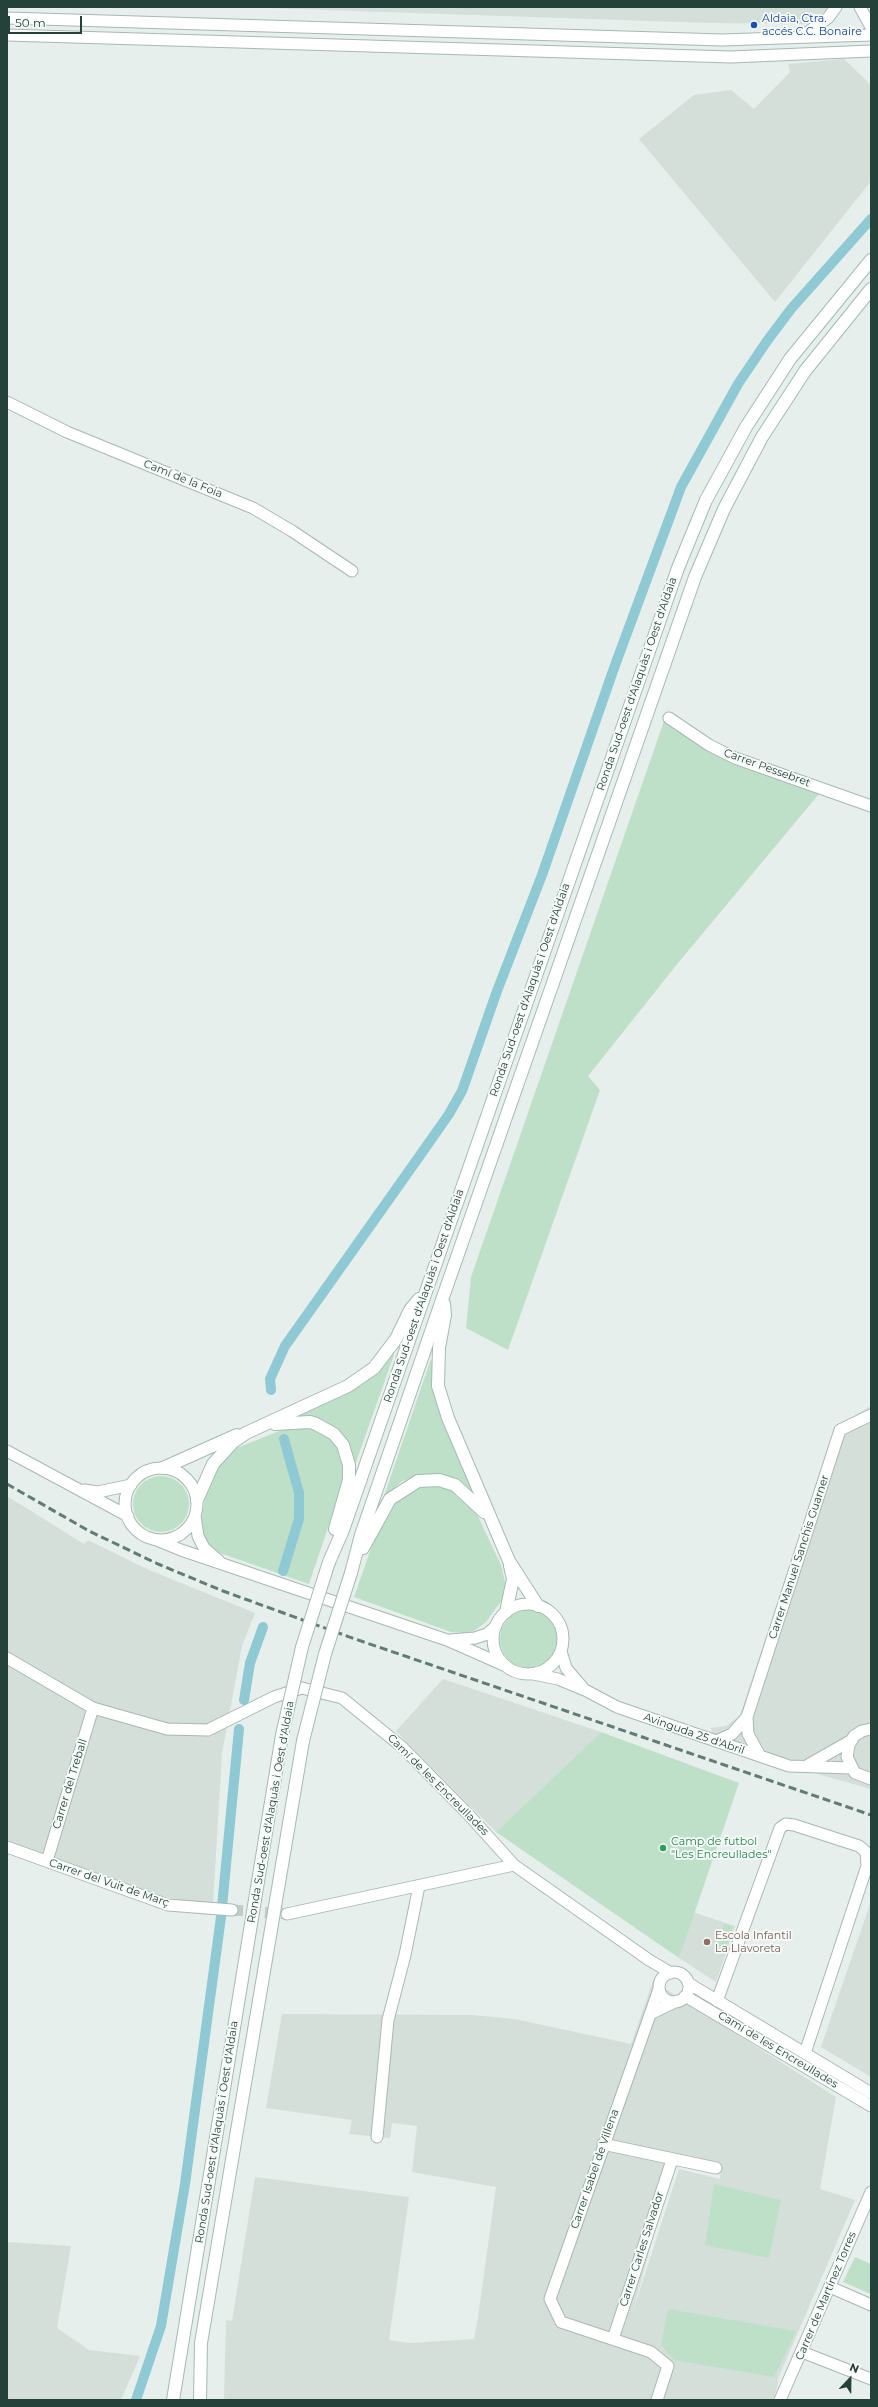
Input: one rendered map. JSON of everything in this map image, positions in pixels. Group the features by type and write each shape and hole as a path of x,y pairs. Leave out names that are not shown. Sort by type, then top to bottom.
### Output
{"main road":[{"name":"Ronda Sud-oest d'Alaquàs i Oest d'Aldaia","path":"173,2400 282,1735 302,1647 329,1562 343,1530 646,657 678,568 706,500 746,427 790,359 871,260"},
{"name":"Ronda Sud-oest d'Alaquàs i Oest d'Aldaia","path":"200,2400 201,2343 303,1741 325,1654 361,1535 695,577 724,509 762,437 805,371 871,289"},
{"path":"197,1500 213,1464 221,1454 246,1434 348,1386 374,1368 396,1339 410,1310 425,1291"},
{"path":"443,1297 445,1315 439,1348 438,1386 448,1418 490,1520 509,1561 538,1606"},
{"path":"262,1426 310,1422 328,1430 343,1445 349,1465 349,1480 331,1542 329,1562"},
{"path":"163,1468 226,1439 246,1434"},
{"path":"351,1572 390,1499 412,1483 431,1479 456,1485 490,1520"},
{"path":"506,1612 513,1579 509,1561"}],"street":[{"path":"801,37 828,18 836,7"},
{"path":"860,7 871,27"},
{"path":"7,18 722,40 871,35"},
{"path":"7,35 732,57 871,51"},
{"name":"Camí de la Foia","path":"7,402 67,432 253,508 292,531 352,571"},
{"name":"Carrer Pessebret","path":"670,718 709,745 736,758 871,806"},
{"name":"Carrer Manuel Sanchis Guarner","path":"760,1756 748,1734 747,1717 840,1430 871,1416"},
{"path":"7,1451 128,1516"},
{"path":"226,1566 204,1548 198,1536 195,1516 197,1500 194,1490 186,1478 173,1470 163,1468 145,1472 131,1485 126,1500 128,1516 138,1531 154,1539 226,1566 447,1640 524,1674 534,1674 550,1666 561,1651 563,1640 559,1624 549,1611 538,1606 527,1604 516,1606 506,1612 496,1626 487,1634 475,1638 447,1640"},
{"path":"74,1488 98,1492 131,1485"},
{"path":"154,1539 167,1539 179,1535 191,1524 195,1516"},
{"path":"496,1626 494,1648 499,1658 506,1666"},
{"name":"Avinguda 25 d'Abril","path":"561,1651 566,1668 587,1691"},
{"name":"Camí de les Encreullades","path":"7,1658 93,1708 167,1729 208,1730 274,1697 302,1688 342,1698 398,1743 468,1814 514,1865 649,1960 672,1973"},
{"name":"Avinguda 25 d'Abril","path":"534,1674 558,1679 587,1691 617,1707 793,1767 806,1766 851,1768"},
{"name":"Carrer del Treball","path":"47,1861 93,1708"},
{"name":"Carrer Manuel Sanchis Guarner","path":"716,1741 732,1734 747,1717"},
{"path":"870,1728 858,1733 852,1740 847,1751 851,1768 861,1777 871,1779"},
{"path":"806,1766 852,1740"},
{"path":"717,2000 780,1828 786,1824 794,1825 859,1846 871,1847"},
{"path":"805,2053 867,1866 866,1852 859,1846"},
{"name":"Carrer del Vuit de Març","path":"7,1847 168,1905 214,1910 232,1910"},
{"path":"287,1914 514,1865"},
{"path":"377,2138 388,2020 405,1955 419,1886"},
{"path":"649,1960 664,1998 681,1999"},
{"path":"650,2014 681,1999 688,1982 682,1975 672,1973 664,1976 659,1986"},
{"name":"Camí de les Encreullades","path":"688,1982 871,2094"},
{"name":"Carrer Isabel de Villena","path":"613,2339 561,2322 550,2299 659,1986"},
{"name":"Camí de les Encreullades","path":"681,1999 871,2106"},
{"path":"603,2144 672,2160 716,2168"},
{"name":"Carrer Carles Salvador","path":"613,2339 672,2160"},
{"name":"Carrer de Martínez Torres","path":"780,2400 870,2197"},
{"path":"830,2287 871,2305"},
{"path":"613,2339 651,2352 668,2366 657,2400"},
{"path":"802,2352 871,2379"}],"shaded area":[{"path":"237,7 830,7 809,24 709,23"},
{"path":"844,59 871,85 871,181 775,302 639,139 694,95 731,90 754,109 790,72 788,64"},
{"path":"871,1406 871,1789 714,1745 711,1728 726,1726 740,1715 836,1426"},
{"path":"7,1496 84,1544 88,1540 149,1570 255,1613 242,1646 222,1753 213,1905 148,1894 7,1842"},
{"path":"443,1679 601,1732 496,1832 396,1731"},
{"path":"871,1901 871,2077 821,2047"},
{"name":"Escola Infantil La Llavoreta","path":"693,1912 735,1926 716,1982 679,1958"},
{"path":"653,1981 836,2097 820,2189 855,2200 777,2381 779,2381 773,2400 224,2400 226,2320 232,2321 255,2177 409,2197 389,2340 409,2343 474,2339 478,2317 496,2187 412,2172 417,2126 392,2123 390,2138 349,2134 352,2120 266,2108 282,2014 472,2015 515,2019 631,2044","holes":["675,2157 721,2166 720,2179 679,2169 632,2314"]},
{"path":"7,2242 71,2246 57,2328 89,2350 140,2356 121,2400 7,2400"}],"green space":[{"path":"664,721 709,749 815,787 819,794 678,963 588,1076 600,1090 508,1350 466,1328 471,1277"},
{"path":"393,1353 394,1355 355,1465 337,1430 323,1421 298,1415 347,1392"},
{"path":"431,1359 476,1492 473,1493 452,1478 427,1474 402,1481 383,1499"},
{"path":"287,1428 309,1428 330,1438 342,1455 344,1471 341,1489 309,1584 217,1552 209,1546 202,1535 201,1522 207,1486 215,1470 227,1454 239,1447"},
{"path":"161,1476 172,1478 181,1484 187,1493 189,1504 187,1515 181,1524 172,1530 161,1532 150,1530 141,1524 135,1515 133,1504 135,1493 141,1484 150,1478"},
{"path":"435,1484 451,1488 475,1510 501,1565 505,1582 504,1597 486,1622 474,1631 463,1633 451,1632 354,1597 375,1537 396,1500 421,1486"},
{"path":"529,1610 540,1612 553,1623 556,1628 558,1639 556,1650 545,1663 540,1666 529,1668 518,1666 505,1655 502,1650 500,1639 502,1628 513,1615 518,1612"},
{"path":"601,1732 739,1783 679,1958 496,1832"},
{"path":"724,1924 733,1927 726,1949 716,1946"},
{"path":"714,2184 781,2200 769,2258 705,2245"},
{"path":"855,2257 871,2264 871,2294 843,2282"},
{"path":"668,2309 796,2331 774,2377 674,2360 661,2345"}],"waterway":[{"path":"271,1390 270,1379 285,1346 449,1114 462,1091 497,991 542,875 614,668 681,487 738,384 767,341 791,309 871,219"},
{"path":"283,1571 299,1519 299,1493 284,1439"},
{"path":"244,1700 250,1663 263,1627"},
{"path":"136,2400 161,2326 185,2184 221,1917 239,1729"}],"tunnel":[{"path":"232,1910 287,1914"}],"railway":[{"path":"7,1484 89,1531 158,1564 223,1591 355,1639 871,1815"}],"place":[{"name":"Aldaia, Ctra. accés C.C. Bonaire","path":"754,25"},
{"name":"Camp de futbol \"Les Encreullades\"","path":"663,1848"},
{"name":"Escola Infantil La Llavoreta","path":"707,1942"}]}
